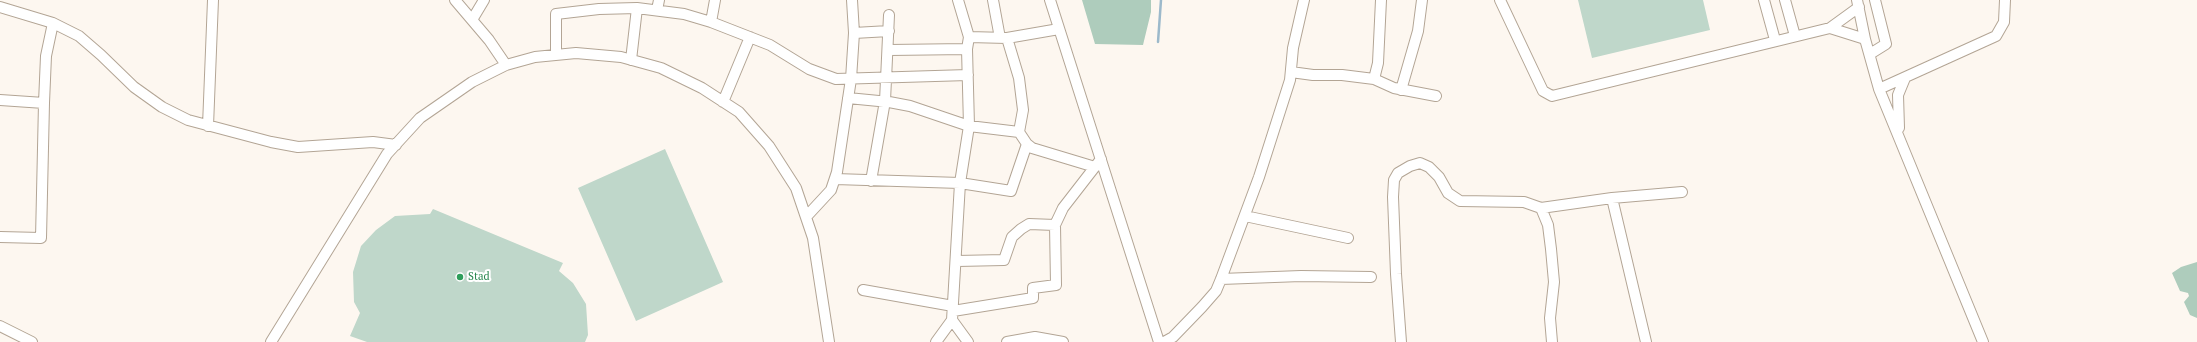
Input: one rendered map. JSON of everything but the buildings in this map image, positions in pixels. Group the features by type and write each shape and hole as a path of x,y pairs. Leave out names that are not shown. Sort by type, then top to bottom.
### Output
{"street":[{"path":"208,126 213,0"},
{"path":"455,0 489,40 506,65"},
{"path":"472,20 484,0"},
{"path":"710,22 715,0"},
{"path":"806,217 830,190 835,179 851,79 854,33 852,0"},
{"path":"936,342 953,312 957,262 960,183 969,126 967,49 969,37 958,0"},
{"path":"993,0 1004,38 1019,78 1023,110 1019,132 1027,144 1032,148 1095,167"},
{"path":"1050,0 1159,342"},
{"path":"1164,342 1173,337 1202,308 1216,291 1221,279 1245,216 1286,95 1291,72 1293,48 1304,0"},
{"path":"1374,79 1378,63 1381,0"},
{"path":"1401,90 1418,31 1422,0"},
{"path":"1500,0 1543,91 1552,96 1775,40 1830,28 1858,4 1865,39 1879,89 1984,342"},
{"path":"1764,0 1775,40"},
{"path":"1785,0 1795,36"},
{"path":"1870,54 1886,44 1875,0"},
{"path":"1879,89 1996,36 2004,22 2005,0"},
{"path":"556,55 556,14 599,4 637,8 658,5 750,37 780,50 809,70 836,79 968,75"},
{"path":"0,7 53,23 79,36 102,54 134,87 162,107 188,120 298,147 373,142 396,145"},
{"path":"631,60 637,8"},
{"path":"871,181 888,77 889,15"},
{"path":"0,237 41,238 46,56 53,23"},
{"path":"1830,28 1865,39"},
{"path":"969,37 1004,38 1059,29"},
{"path":"854,33 889,31"},
{"path":"723,102 750,37"},
{"path":"889,50 967,49"},
{"path":"271,342 387,154 420,118 472,82 506,65 535,57 576,53 631,60 661,68 702,88 739,112 768,146 796,188 813,238 829,342"},
{"path":"1291,72 1313,75 1342,74 1374,79 1401,90 1436,96"},
{"path":"1899,138 1898,96 1905,78"},
{"path":"848,98 885,101 910,106 969,126 1019,132"},
{"path":"0,100 44,103"},
{"path":"835,179 960,183 1011,191 1027,144"},
{"path":"863,290 953,312 1033,298 1033,288 1056,285 1055,225 1063,208 1101,158"},
{"path":"1401,342 1396,274 1393,197 1394,180 1398,173 1410,166 1420,163 1429,167 1439,178 1448,193 1460,201 1524,202 1541,208 1612,198 1682,192"},
{"path":"1612,198 1646,342"},
{"path":"1541,208 1548,224 1554,282 1550,318 1552,342"},
{"path":"1245,216 1348,238"},
{"path":"957,262 1004,260 1012,237 1021,228 1029,224 1055,225"},
{"path":"1221,279 1301,276 1371,277"},
{"path":"953,312 968,342"},
{"path":"0,326 32,342"},
{"path":"1007,342 1035,337 1062,340 1063,342"}],"green space":[{"path":"1082,0 1151,0 1151,12 1143,45 1095,44"},
{"path":"1578,0 1703,0 1710,30 1592,58"},
{"path":"665,149 723,282 636,321 578,188"},
{"name":"Stad","path":"433,209 563,263 559,271 573,283 586,304 588,335 585,342 367,342 350,336 360,313 354,302 353,272 361,246 376,230 395,216 430,214"},
{"path":"2197,262 2197,318 2190,315 2184,302 2189,296 2188,293 2180,291 2172,273 2181,267"}],"waterway":[{"path":"1158,42 1161,0"}],"place":[{"name":"Stad","path":"460,277"}]}
